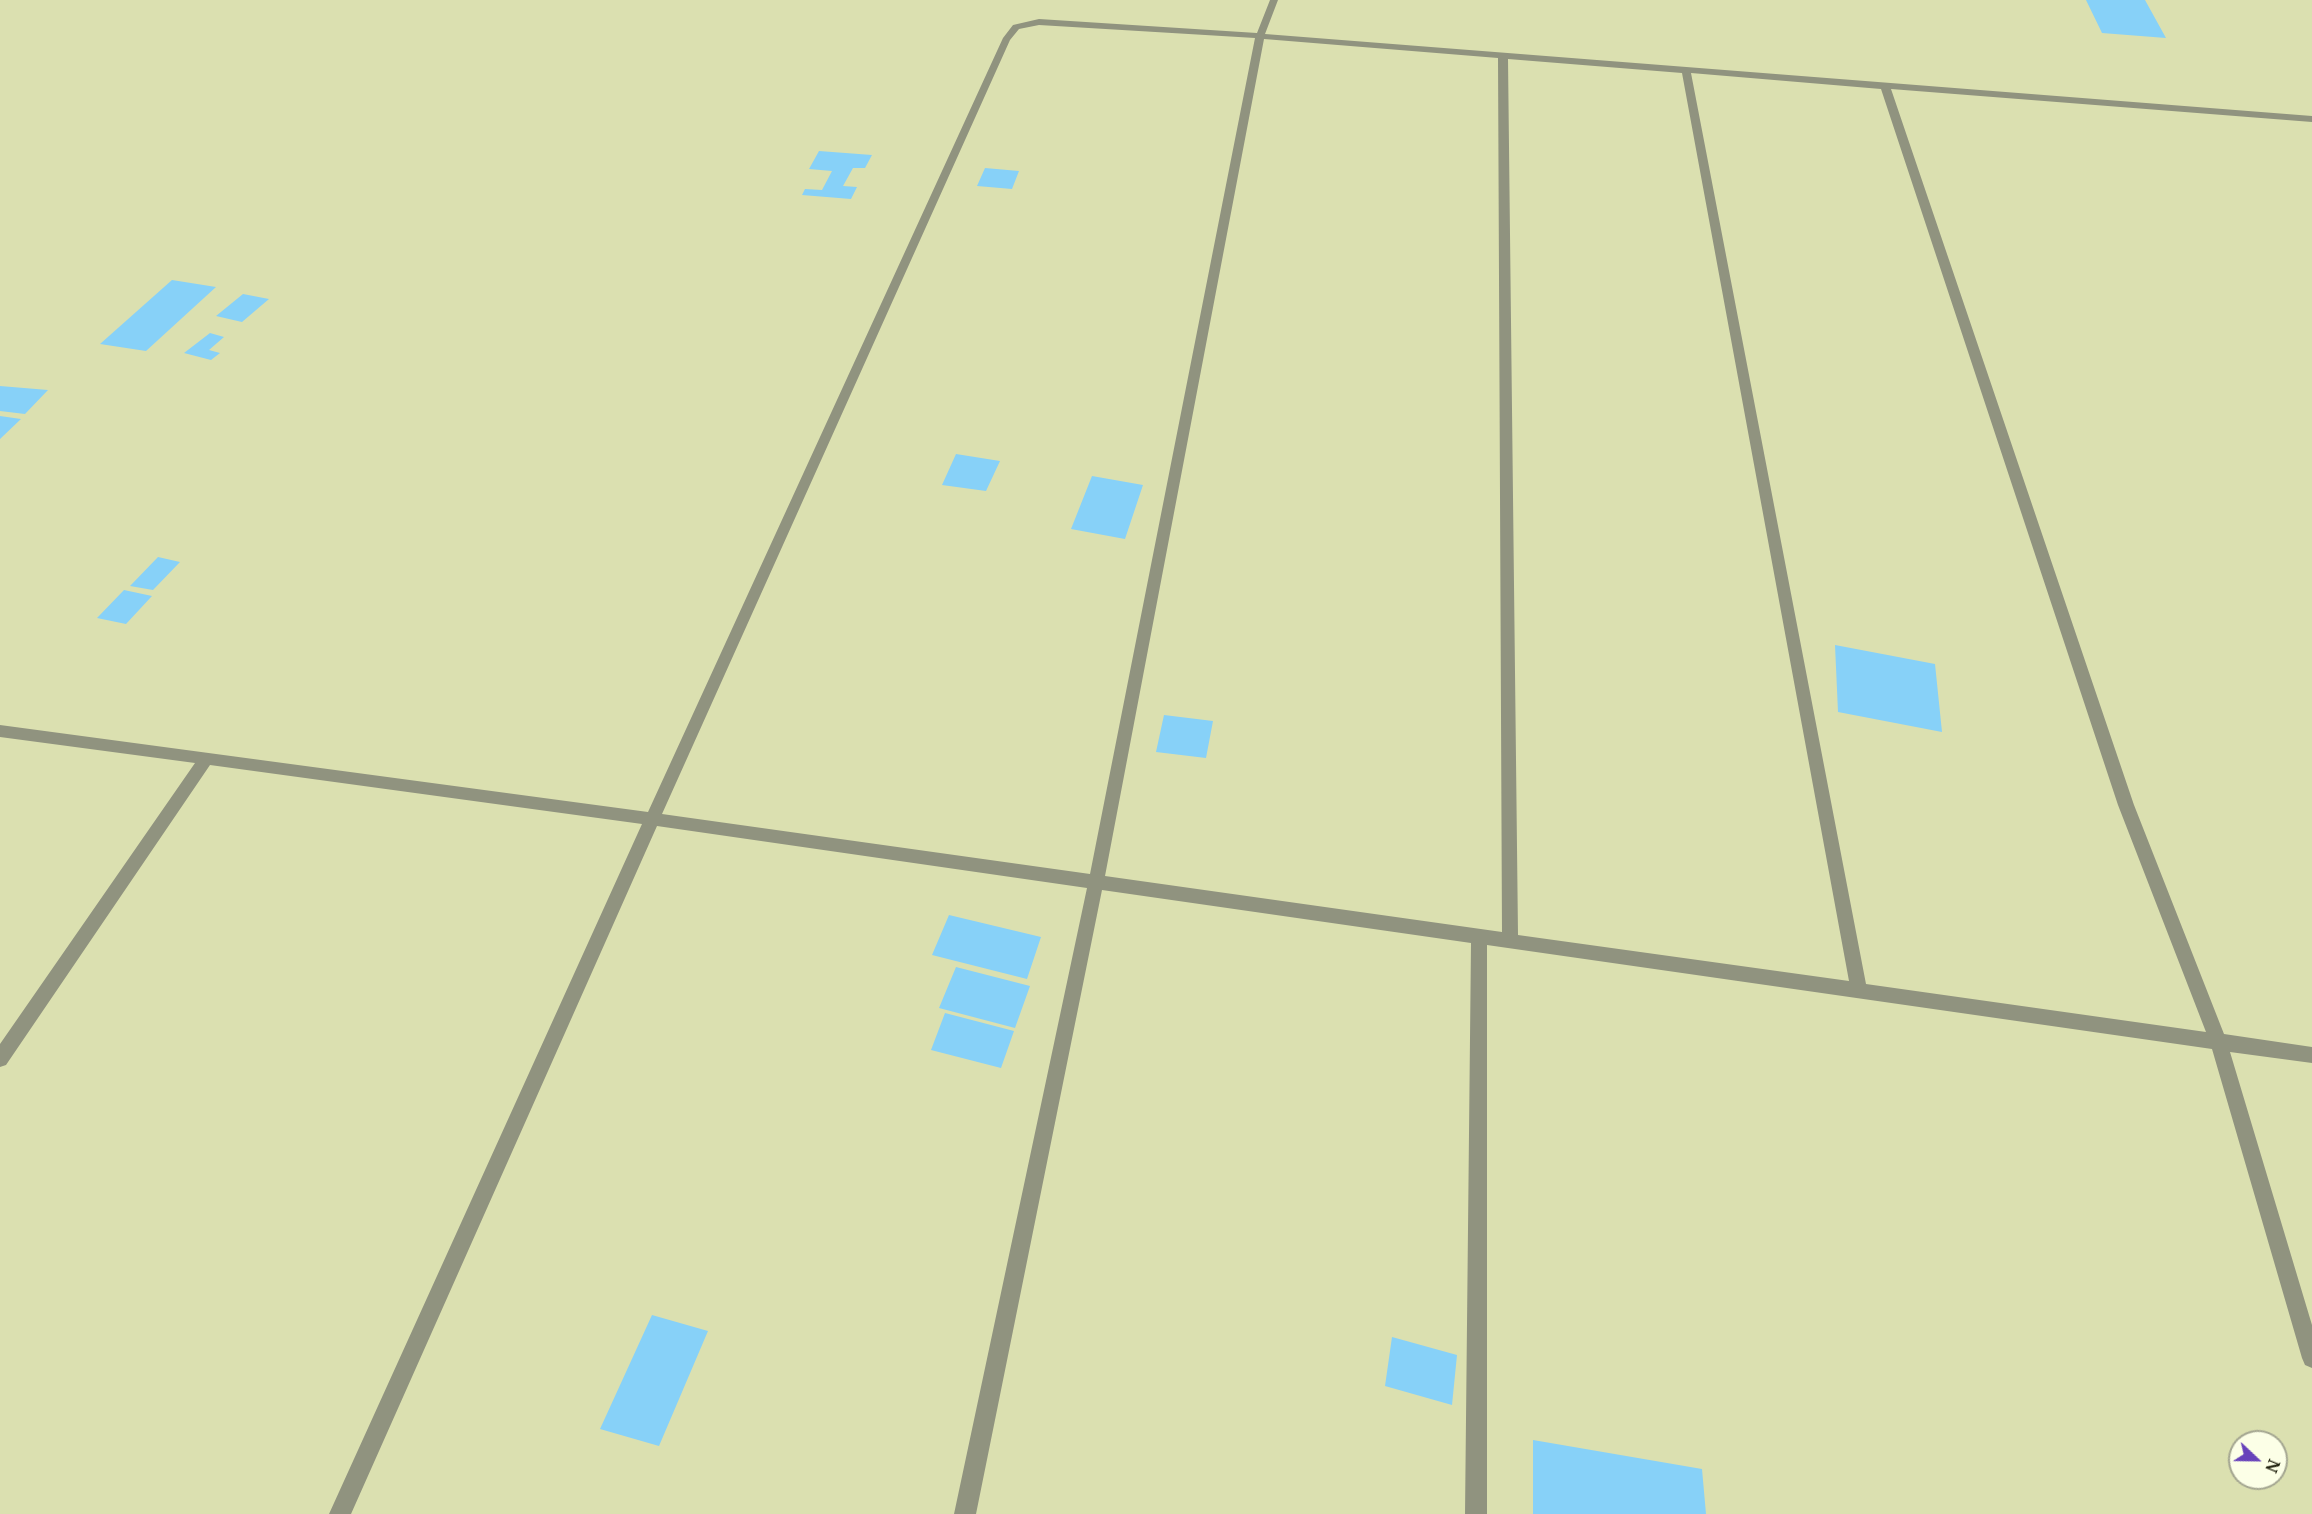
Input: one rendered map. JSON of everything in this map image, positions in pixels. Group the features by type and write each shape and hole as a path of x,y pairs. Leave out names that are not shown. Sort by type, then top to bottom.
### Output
{"street":[{"path":"964,1514 1096,882 1260,36 1274,0"},
{"path":"340,1514 652,819 1006,40 1016,27 1039,22 1260,36 2312,119"},
{"path":"1503,56 1509,941"},
{"path":"1686,70 1859,991"},
{"path":"1885,86 2126,805 2218,1041 2312,1359"},
{"path":"0,731 652,819 2312,1055"},
{"path":"0,1059 206,759"},
{"path":"1476,1514 1479,937"}],"building":[{"path":"2086,0 2145,0 2166,38 2102,33"},
{"path":"819,151 872,155 865,168 853,168 843,186 857,187 851,199 802,195 805,189 822,190 832,171 809,169"},
{"path":"985,168 1019,171 1012,189 977,186"},
{"path":"172,280 216,287 146,351 100,344"},
{"path":"243,294 269,299 242,322 216,316"},
{"path":"210,333 224,337 209,350 220,353 211,360 184,353"},
{"path":"0,386 48,390 25,414 0,411"},
{"path":"0,416 21,419 0,439"},
{"path":"956,454 1000,461 986,491 942,485"},
{"path":"1092,476 1143,485 1125,539 1071,529"},
{"path":"158,557 180,562 153,590 130,586"},
{"path":"124,590 152,596 126,624 97,618"},
{"path":"1835,645 1935,664 1942,732 1838,712"},
{"path":"1164,715 1213,721 1206,758 1156,752"},
{"path":"949,915 1041,937 1027,979 932,955"},
{"path":"956,967 1030,986 1015,1028 939,1008"},
{"path":"945,1013 1014,1031 1001,1068 931,1050"},
{"path":"652,1315 708,1331 659,1446 600,1429"},
{"path":"1392,1337 1457,1355 1452,1405 1385,1386"},
{"path":"1533,1440 1702,1469 1706,1514 1533,1514"}]}
